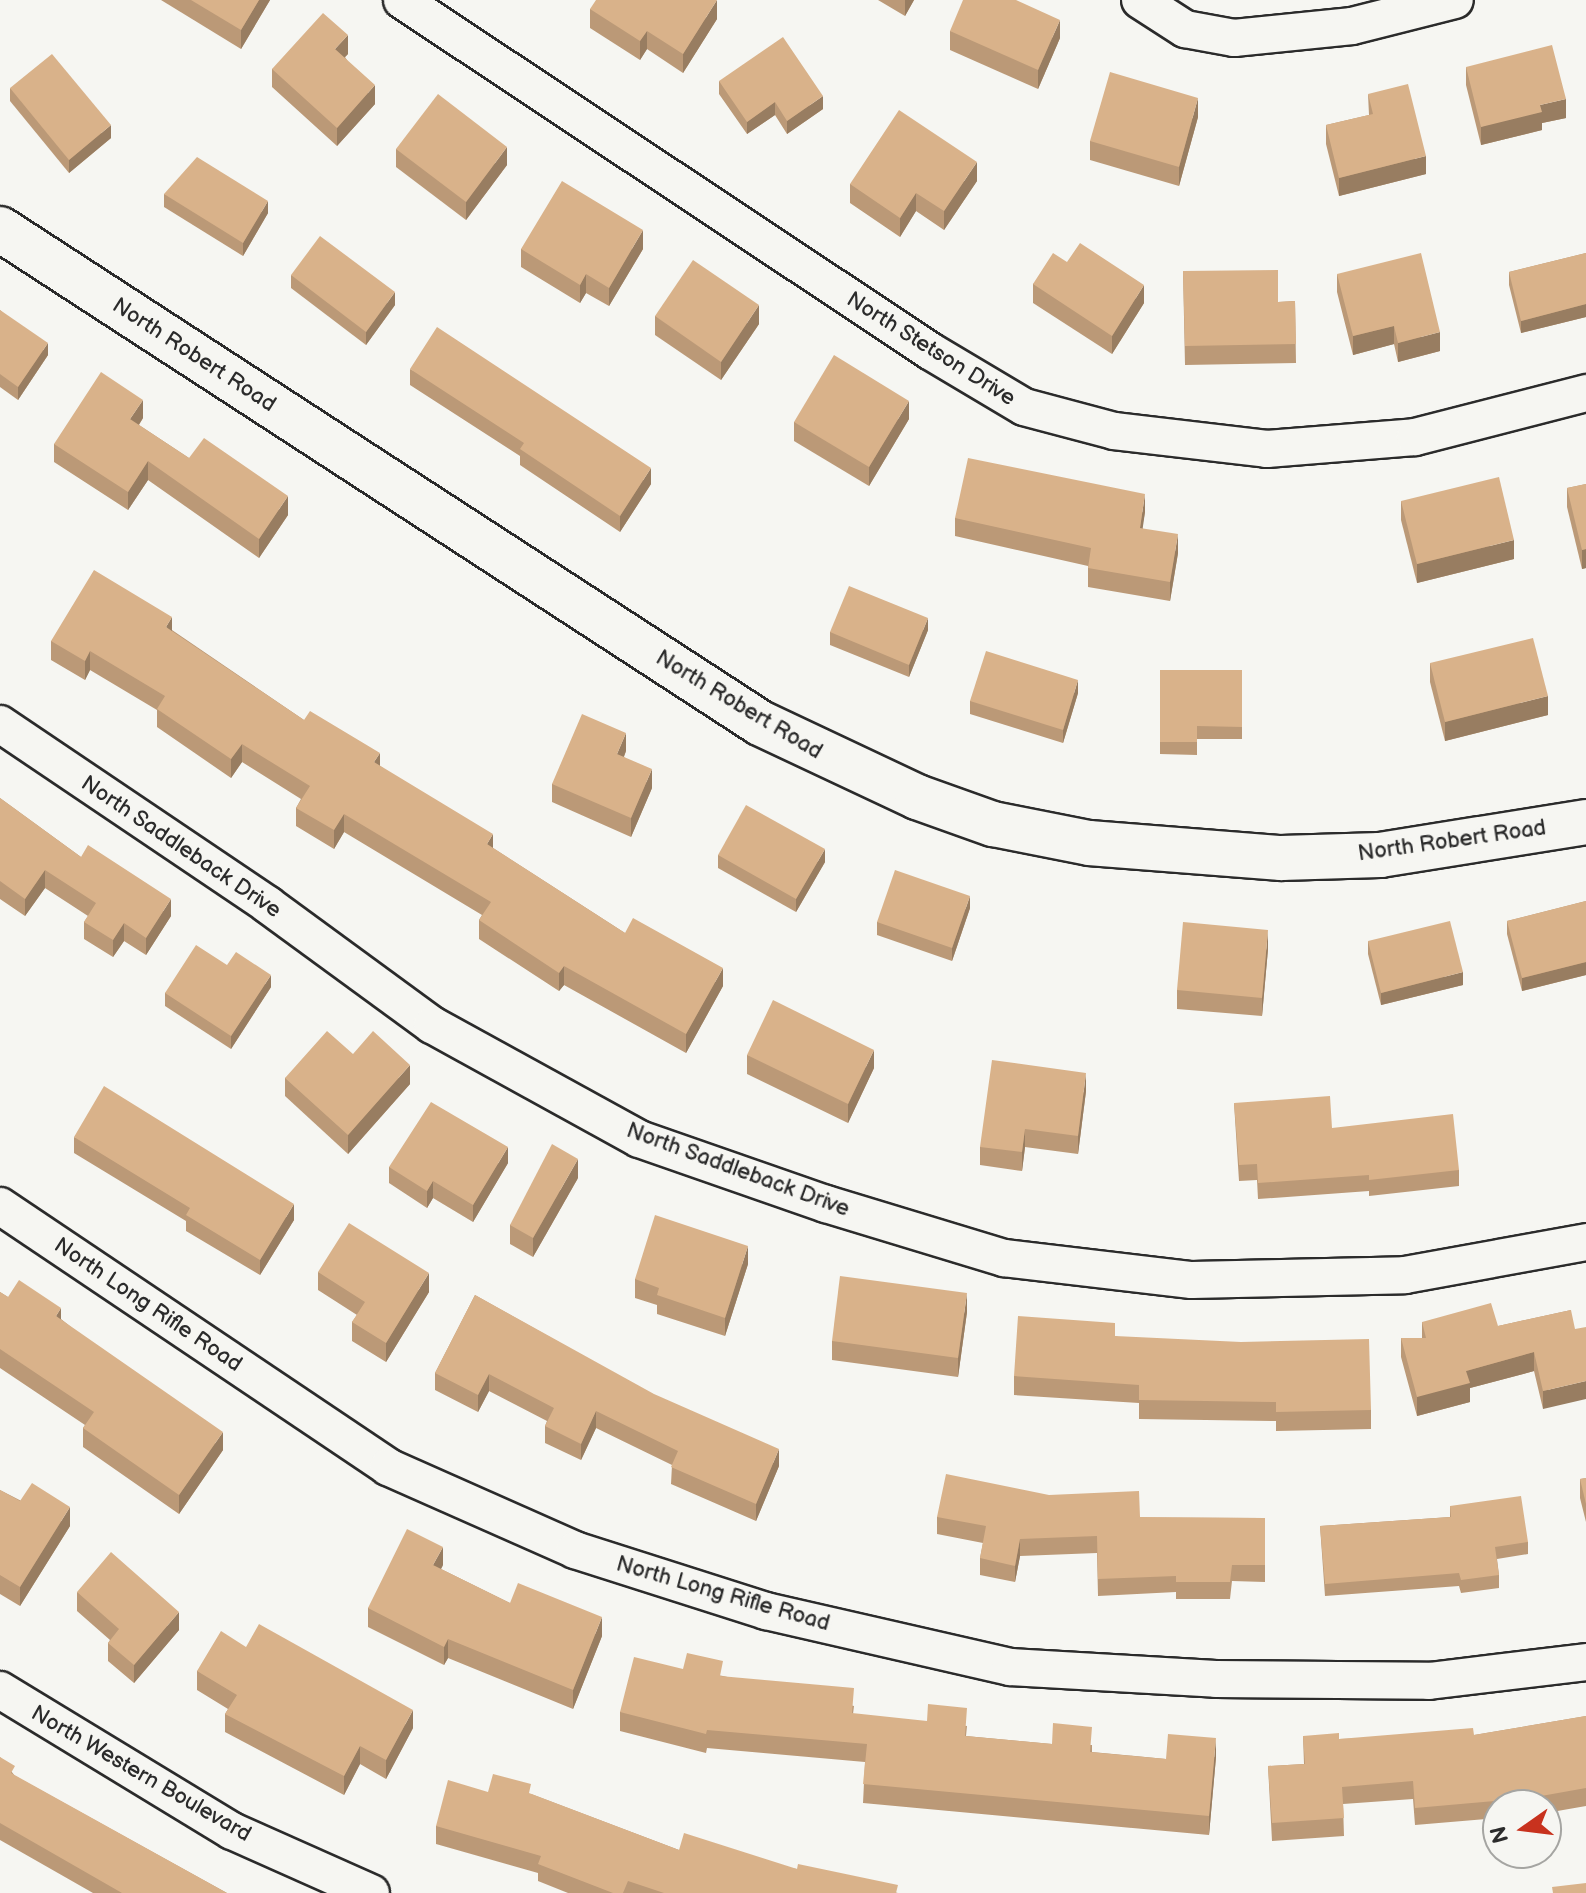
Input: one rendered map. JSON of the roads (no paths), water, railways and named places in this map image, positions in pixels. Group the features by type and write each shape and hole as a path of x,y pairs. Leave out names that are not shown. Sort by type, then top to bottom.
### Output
{"main road":[{"name":"North Robert Road","path":"0,229 760,723 917,797 993,824 1089,843 1281,858 1380,855 1586,822"}],"street":[{"name":"North Stetson Drive","path":"402,0 930,351 1024,407 1114,431 1267,449 1415,437 1586,393"},
{"path":"1140,0 1185,29 1234,38 1352,26 1455,0"},
{"name":"North Saddleback Drive","path":"0,724 268,905 432,1025 639,1139 826,1204 1004,1258 1192,1280 1405,1275 1586,1242"},
{"name":"North Long Rifle Road","path":"0,1206 388,1467 575,1550 766,1611 1010,1667 1137,1675 1429,1681 1586,1662"},
{"name":"North Western Boulevard","path":"0,1690 232,1831 371,1893"}]}
